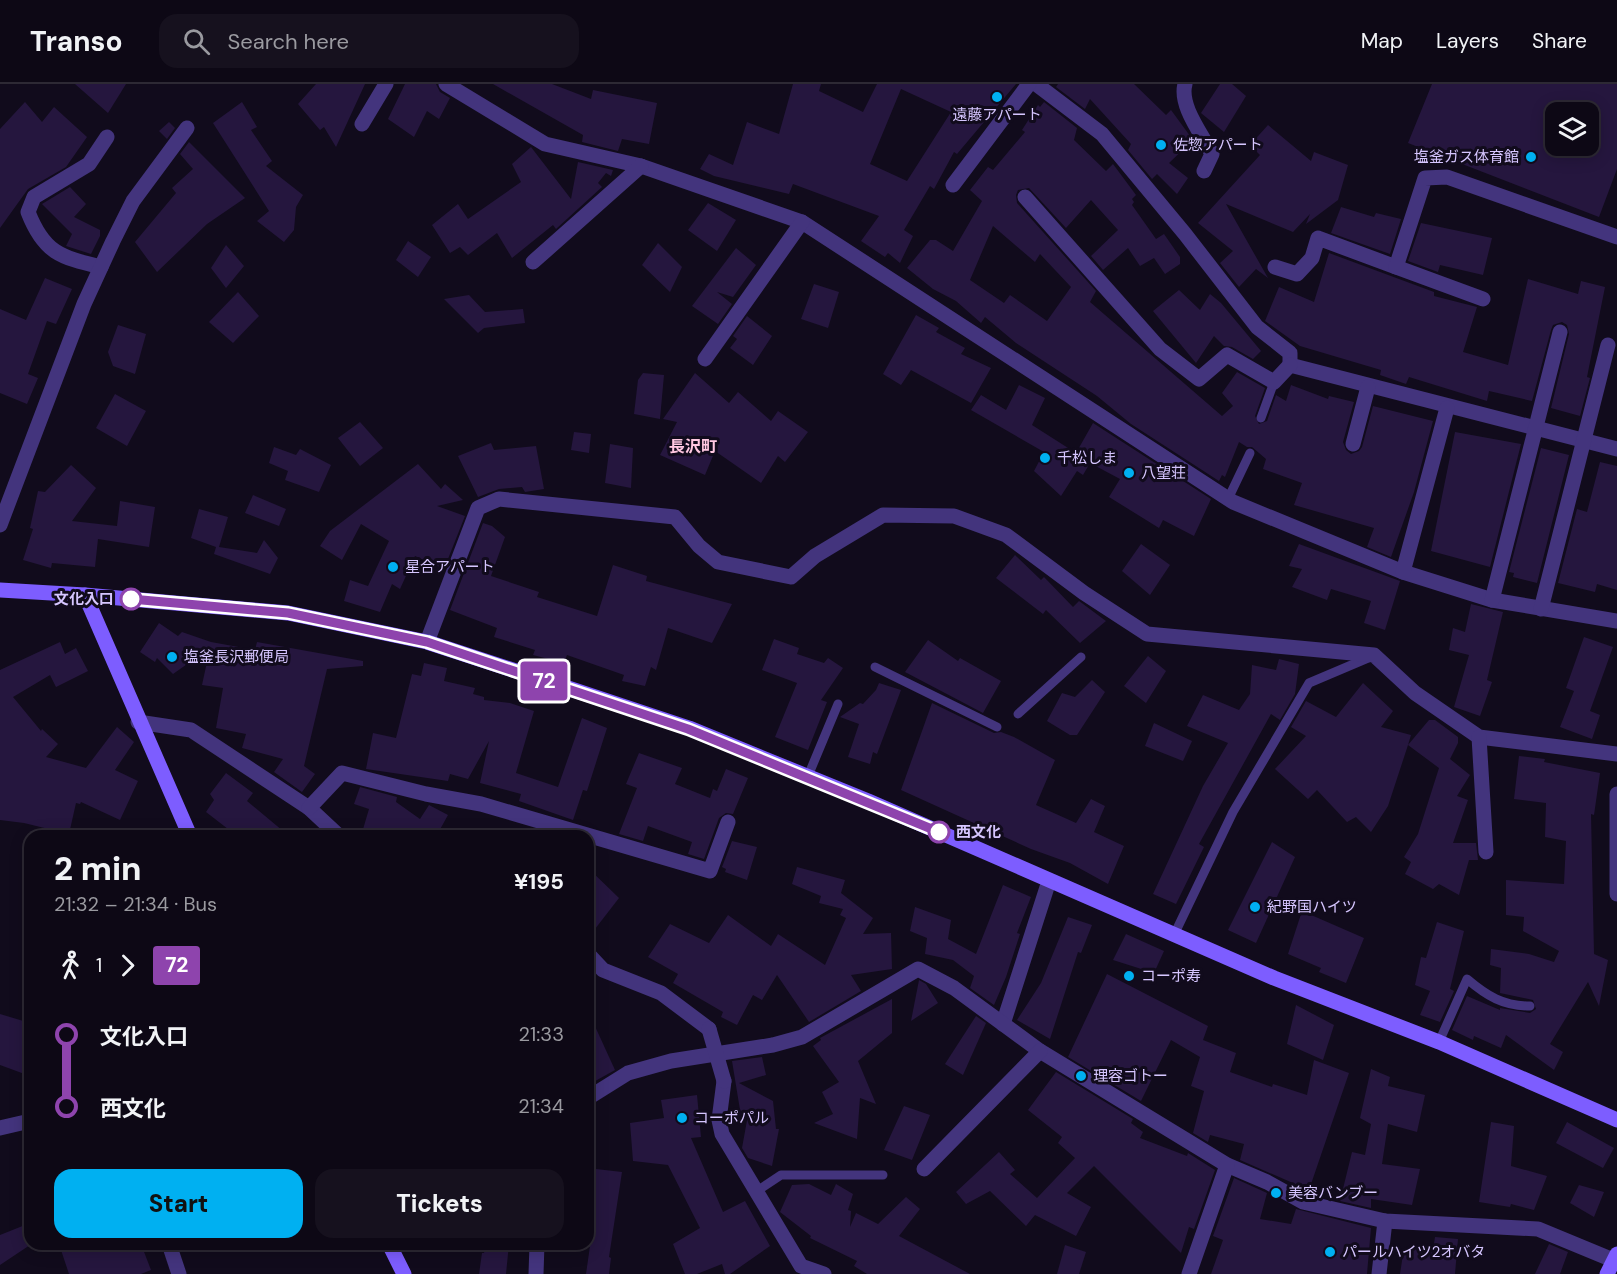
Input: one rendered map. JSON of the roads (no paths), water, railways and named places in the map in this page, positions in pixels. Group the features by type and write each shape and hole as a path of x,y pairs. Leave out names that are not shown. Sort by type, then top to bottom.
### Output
{"street":[{"path":"362,124 386,84"},
{"path":"447,84 545,144 640,166 802,222 1228,499 1403,572 1492,600 1617,621"},
{"path":"952,185 1029,84"},
{"path":"1025,197 1160,349 1199,379 1227,355 1274,382 1290,365 1290,353 1257,327 1185,234 1102,134 1036,84"},
{"path":"1185,84 1183,93 1185,103 1212,154 1204,171"},
{"path":"0,525 6,491 101,267 133,201 187,128"},
{"path":"101,267 63,258 37,235 28,212 34,197 89,164 106,137"},
{"path":"533,262 640,166"},
{"path":"1396,267 1425,178 1447,177 1617,237"},
{"path":"705,359 802,222"},
{"path":"1275,267 1297,274 1312,258 1318,238 1483,299"},
{"path":"1492,600 1560,332"},
{"path":"1541,609 1608,345"},
{"path":"1290,365 1447,408 1617,449"},
{"path":"1353,444 1368,387"},
{"path":"1403,572 1447,408"},
{"path":"427,642 478,508 499,499 675,517 699,546 718,561 791,577 815,556 883,515 954,516 1006,535 1084,593 1147,634 1374,655 1415,693 1479,737 1617,754"},
{"path":"0,590 288,613 427,642 688,729 808,776 1274,978 1439,1042 1597,1109 1617,1120"},
{"path":"85,595 138,722 187,830"},
{"path":"138,722 191,730 309,808 333,830"},
{"path":"1479,737 1486,852"},
{"path":"309,808 342,773 426,794 481,804 570,830"},
{"path":"1616,887 1617,794"},
{"path":"594,837 710,871 728,822"},
{"path":"1003,1024 1049,881"},
{"path":"594,960 603,970 661,993 709,1029 724,1081 719,1120 722,1134 801,1266 824,1274"},
{"path":"594,1094 628,1073 670,1061 772,1045 802,1037 918,969 954,988 1040,1052 1227,1165 1267,1182 1303,1202 1385,1221 1538,1229 1613,1263"},
{"path":"924,1169 1040,1052"},
{"path":"0,1128 24,1122"},
{"path":"1189,1274 1227,1165"},
{"path":"1379,1274 1385,1221"},
{"path":"171,1250 178,1274"},
{"path":"392,1250 404,1274"},
{"path":"536,1274 537,1250"}],"lane":[{"path":"1261,418 1274,382"},
{"path":"1228,499 1250,453"},
{"path":"1174,935 1233,812 1309,682 1374,655"},
{"path":"1018,714 1081,657"},
{"path":"875,667 997,727"},
{"path":"808,776 838,704"},
{"path":"1439,1042 1467,979 1481,991 1510,1006 1530,1006"},
{"path":"757,1191 781,1175 883,1175"}],"place":[{"name":"遠藤アパート","path":"997,97"},
{"name":"佐惣アパート","path":"1161,145"},
{"name":"塩釜ガス体育館","path":"1531,157"},
{"name":"千松しま","path":"1045,458"},
{"name":"八望荘","path":"1129,473"},
{"name":"星合アパート","path":"393,567"},
{"name":"文化入口","path":"131,599"},
{"name":"塩釜長沢郵便局","path":"172,657"},
{"name":"西文化","path":"939,832"},
{"name":"紀野国ハイツ","path":"1255,907"},
{"name":"コーポ寿","path":"1129,976"},
{"name":"理容ゴトー","path":"1081,1076"},
{"name":"コーポパル","path":"682,1118"},
{"name":"美容バンブー","path":"1276,1193"},
{"name":"パールハイツ2オバタ","path":"1330,1252"}],"district":[{"name":"長沢町","path":"693,446"}]}
